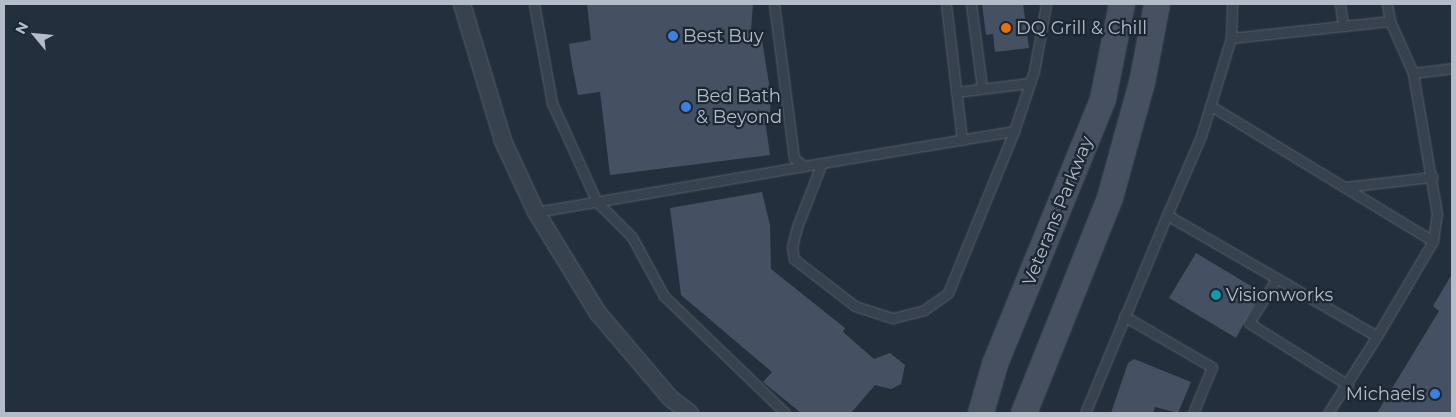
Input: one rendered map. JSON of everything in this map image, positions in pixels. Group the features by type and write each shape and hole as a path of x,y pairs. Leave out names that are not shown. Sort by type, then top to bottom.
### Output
{"main road":[{"name":"Veterans Parkway","path":"981,413 995,364 1103,99 1122,4"},
{"name":"Veterans Parkway","path":"1024,413 1110,198 1142,83 1157,4"}],"street":[{"path":"462,4 503,141 536,212 598,313 670,398 690,413"}],"lane":[{"path":"534,4 552,103 596,202 632,237 664,296 785,413"},
{"path":"774,4 794,158 804,166"},
{"path":"946,4 962,140"},
{"path":"971,4 982,88"},
{"path":"821,165 797,227 792,247 794,259 854,306 893,318 924,310 948,293 1014,131 1029,84 1046,4"},
{"path":"1085,413 1211,106 1231,38 1232,4"},
{"path":"1340,4 1343,26"},
{"path":"1328,413 1348,384 1433,242 1437,214 1413,72 1390,21 1387,4"},
{"path":"1231,38 1390,21"},
{"path":"1413,72 1452,68"},
{"path":"956,92 1029,84"},
{"path":"1211,106 1433,242"},
{"path":"536,212 1014,131"},
{"path":"1345,187 1432,177"},
{"path":"1167,215 1377,336"},
{"path":"1277,278 1250,324 1348,384"},
{"path":"1124,316 1212,367 1194,413"}],"building":[{"name":"Bed Bath & Beyond","path":"587,4 753,4 750,42 762,40 771,96 770,112 764,113 770,155 610,175 600,92 578,95 569,44 591,40"},
{"name":"DQ Grill & Chill","path":"982,4 1023,4 1029,48 995,52 993,34 986,35"},
{"path":"762,192 770,225 771,269 845,328 843,332 874,359 890,353 905,365 901,384 891,389 875,385 851,413 801,413 763,382 772,372 681,295 670,208"},
{"name":"Visionworks","path":"1196,253 1261,292 1236,338 1169,298"},
{"path":"1452,274 1452,413 1377,413 1439,311 1433,306"},
{"path":"1134,359 1191,382 1178,413 1155,407 1153,413 1111,413 1128,363"}],"place":[{"name":"DQ Grill & Chill","path":"1006,28"},
{"name":"Best Buy","path":"673,36"},
{"name":"Bed Bath & Beyond","path":"686,107"},
{"name":"Visionworks","path":"1216,295"},
{"name":"Michaels","path":"1435,394"}]}
